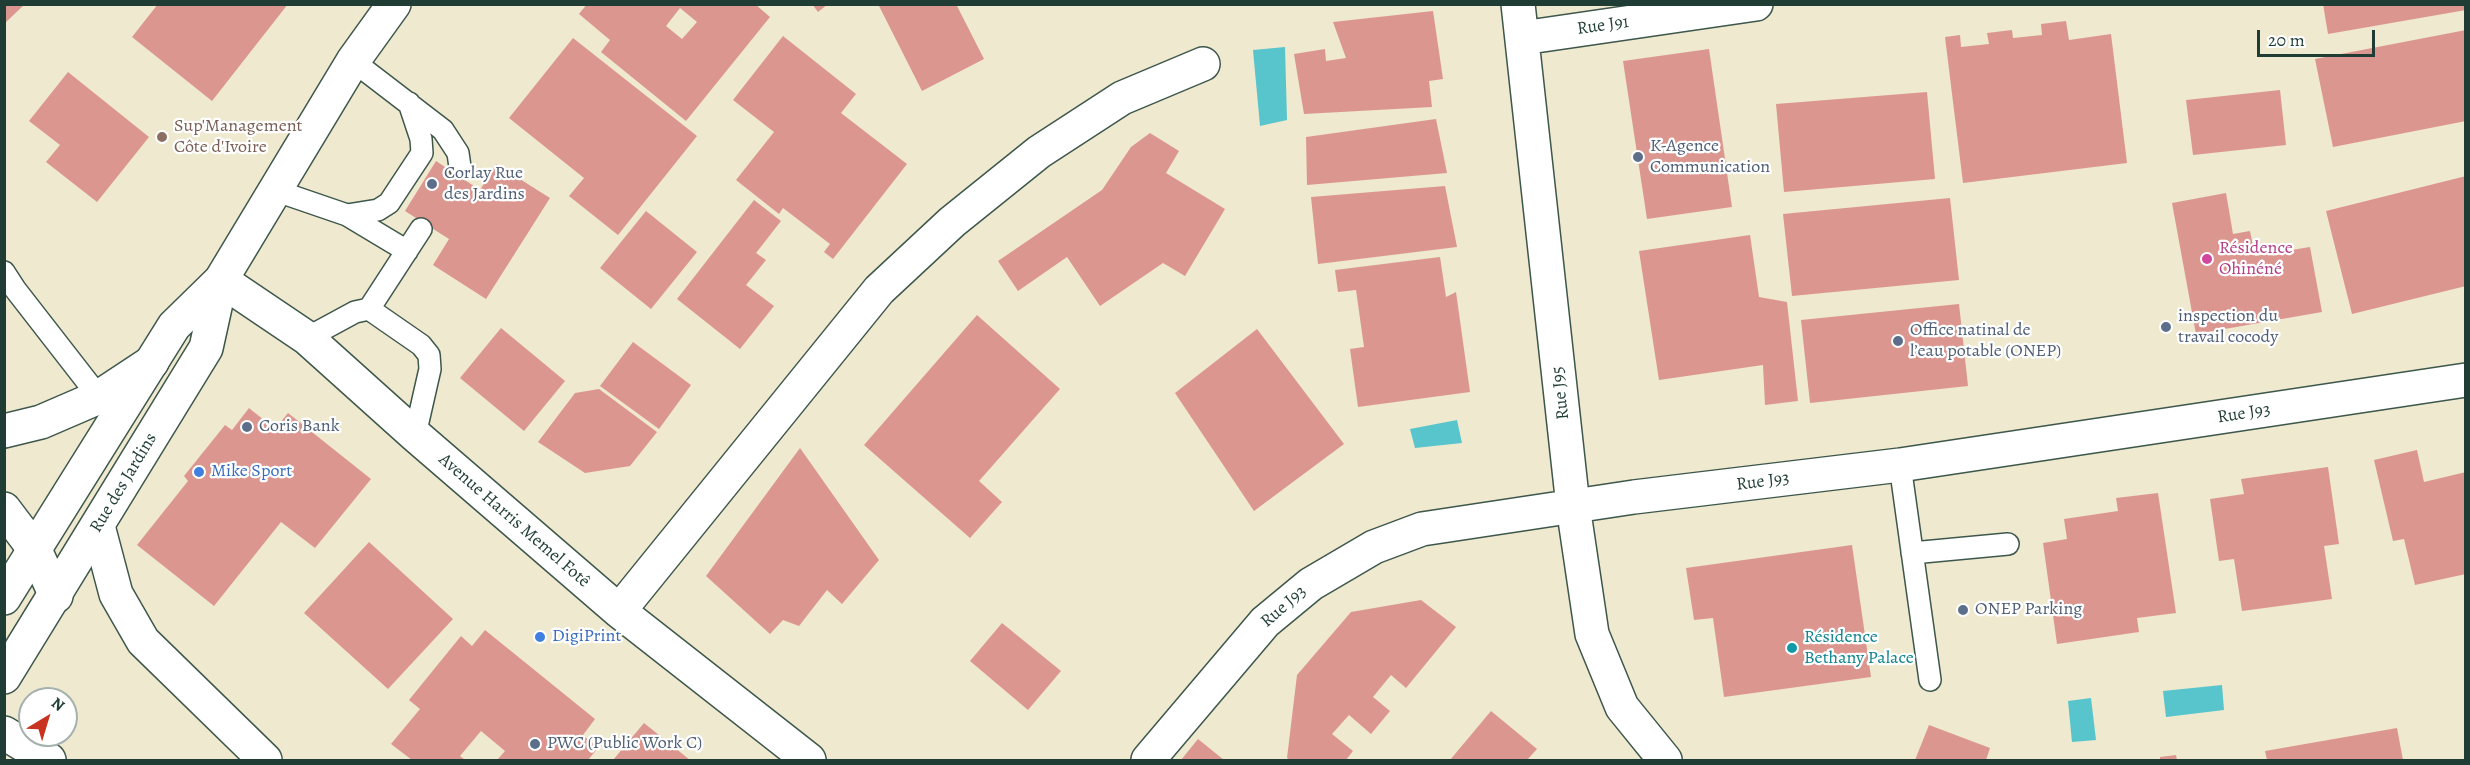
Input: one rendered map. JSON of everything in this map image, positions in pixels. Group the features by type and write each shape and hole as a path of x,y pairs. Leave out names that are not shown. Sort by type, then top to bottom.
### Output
{"main road":[{"name":"Rue des Jardins","path":"4,598 174,326 221,280 353,61 394,4"},
{"name":"Rue J95","path":"1518,4 1573,506 1592,634 1605,671 1622,707 1665,760"},
{"name":"Rue J91","path":"1522,38 1756,4"},
{"path":"619,611 879,290 952,222 1039,152 1122,98 1203,64"},
{"name":"Rue des Jardins","path":"4,677 56,596 206,348 221,280"},
{"name":"Avenue Harris Memel Fotê","path":"221,280 307,338 415,435 619,611 809,760"},
{"path":"4,431 41,422 99,397 152,362"},
{"name":"Rue J93","path":"1148,760 1265,622 1311,584 1374,547 1422,529 1573,506 1900,465 2466,380"},
{"path":"4,509 35,550 56,596"},
{"path":"98,526 116,594 143,641 265,760"},
{"path":"4,733 49,760"}],"lane":[{"path":"353,61 443,130 458,153 460,167"},
{"path":"347,215 378,210 389,203 422,153 421,139 409,103"},
{"path":"274,190 347,215 407,251"},
{"path":"307,338 355,312 369,309 421,229"},
{"path":"4,272 99,397"},
{"path":"369,309 421,345 429,355 430,369 415,435"},
{"path":"1900,465 1930,680"},
{"path":"1912,553 2008,544"}],"water":[{"path":"1285,47 1287,120 1260,126 1253,50"},
{"path":"1457,420 1462,443 1415,448 1410,429"},
{"path":"2222,685 2224,710 2166,717 2163,691"},
{"path":"2091,698 2096,740 2072,742 2068,701"}],"building":[{"path":"4,4 25,4 4,24"},
{"path":"158,4 288,4 212,101 132,37"},
{"path":"587,4 755,4 770,17 686,121 601,52 610,40 579,14","holes":["680,8 697,22 682,39 666,26"]},
{"path":"812,4 828,4 818,12"},
{"path":"878,4 956,4 984,59 922,91"},
{"path":"2323,4 2466,4 2466,10 2328,34"},
{"path":"1433,11 1443,79 1429,81 1432,107 1304,114 1294,54 1325,49 1326,61 1346,58 1333,22"},
{"path":"2066,21 2069,40 2111,34 2127,163 1963,183 1945,37 1960,35 1961,47 1989,44 1987,33 2012,30 2013,38 2042,35 2041,24"},
{"path":"2466,30 2466,121 2333,147 2315,59"},
{"path":"783,36 856,94 841,113 907,164 833,259 824,252 830,244 783,208 779,214 736,180 774,132 733,100"},
{"path":"573,38 697,136 618,235 569,196 584,178 509,118"},
{"path":"1709,49 1732,207 1647,219 1623,61"},
{"path":"68,72 149,137 97,202 46,162 60,145 29,121"},
{"path":"2280,90 2286,145 2193,155 2186,100"},
{"path":"1927,92 1935,179 1784,192 1776,104"},
{"path":"1436,119 1447,173 1307,185 1306,137"},
{"path":"1150,133 1179,151 1166,173 1225,209 1185,276 1163,263 1100,306 1067,257 1018,291 998,261 1102,190 1131,147"},
{"path":"436,161 480,190 496,164 550,198 486,299 433,265 449,239 405,211"},
{"path":"2466,176 2466,286 2352,314 2326,211"},
{"path":"1445,186 1457,247 1318,264 1311,197"},
{"path":"2226,193 2233,234 2250,231 2255,256 2310,247 2322,312 2196,334 2172,203"},
{"path":"1950,198 1959,280 1792,296 1783,214"},
{"path":"754,200 781,221 756,253 766,260 746,285 774,306 740,349 677,299"},
{"path":"646,211 697,252 651,309 600,268"},
{"path":"1750,235 1759,297 1787,302 1798,401 1765,405 1763,365 1659,380 1639,251"},
{"path":"1440,257 1446,297 1456,292 1470,392 1358,407 1350,349 1364,347 1356,290 1338,292 1335,270"},
{"path":"1959,304 1968,386 1810,403 1801,320"},
{"path":"977,315 1060,389 979,481 1002,502 970,538 864,445"},
{"path":"501,328 565,381 524,431 460,378"},
{"path":"1257,329 1344,444 1254,511 1175,393"},
{"path":"633,342 691,385 659,429 600,386"},
{"path":"599,389 657,432 630,466 585,473 538,442 575,393"},
{"path":"249,408 275,429 288,413 371,479 315,548 281,522 214,606 137,545 188,481 184,476 225,425 232,430"},
{"path":"800,448 879,560 842,604 827,590 799,626 783,620 770,634 706,576"},
{"path":"2417,450 2424,482 2466,472 2466,574 2415,585 2404,539 2393,541 2374,460"},
{"path":"2328,467 2339,544 2324,546 2332,599 2242,611 2234,559 2219,561 2210,499 2244,494 2241,479"},
{"path":"2158,493 2176,613 2137,618 2139,632 2057,644 2043,543 2067,539 2064,519 2118,511 2116,498"},
{"path":"369,542 453,619 388,689 304,613"},
{"name":"Résidence Bethany Palace","path":"1852,545 1871,677 1724,697 1713,618 1694,620 1686,568"},
{"path":"1421,600 1456,627 1406,688 1391,675 1373,697 1390,711 1371,734 1349,715 1332,734 1353,751 1346,760 1290,760 1287,758 1297,675 1351,612"},
{"path":"1002,623 1061,671 1028,710 970,661"},
{"path":"485,630 595,719 583,735 598,748 588,760 497,760 505,751 481,731 460,756 465,760 412,760 391,744 420,709 409,700 461,636 472,646"},
{"path":"1491,711 1537,749 1527,760 1450,760"},
{"path":"644,723 690,760 613,760"},
{"path":"1929,725 1990,748 1986,760 1915,760"},
{"path":"2397,728 2403,760 2267,760 2265,751"},
{"path":"1198,739 1224,760 1181,760"},
{"path":"2176,755 2177,760 2160,760 2160,757"}],"place":[{"name":"Sup'Management Côte d'Ivoire","path":"162,137"},
{"name":"K-Agence Communication","path":"1638,157"},
{"name":"Corlay Rue des Jardins","path":"432,184"},
{"name":"Résidence Ohinéné","path":"2207,259"},
{"name":"inspection du travail cocody","path":"2166,327"},
{"name":"Office natinal de l’eau potable (ONEP)","path":"1898,341"},
{"name":"Coris Bank","path":"247,427"},
{"name":"Mike Sport","path":"199,472"},
{"name":"ONEP Parking","path":"1963,610"},
{"name":"DigiPrint","path":"540,637"},
{"name":"Résidence Bethany Palace","path":"1792,648"},
{"name":"PWC (Public Work C)","path":"535,744"}]}
